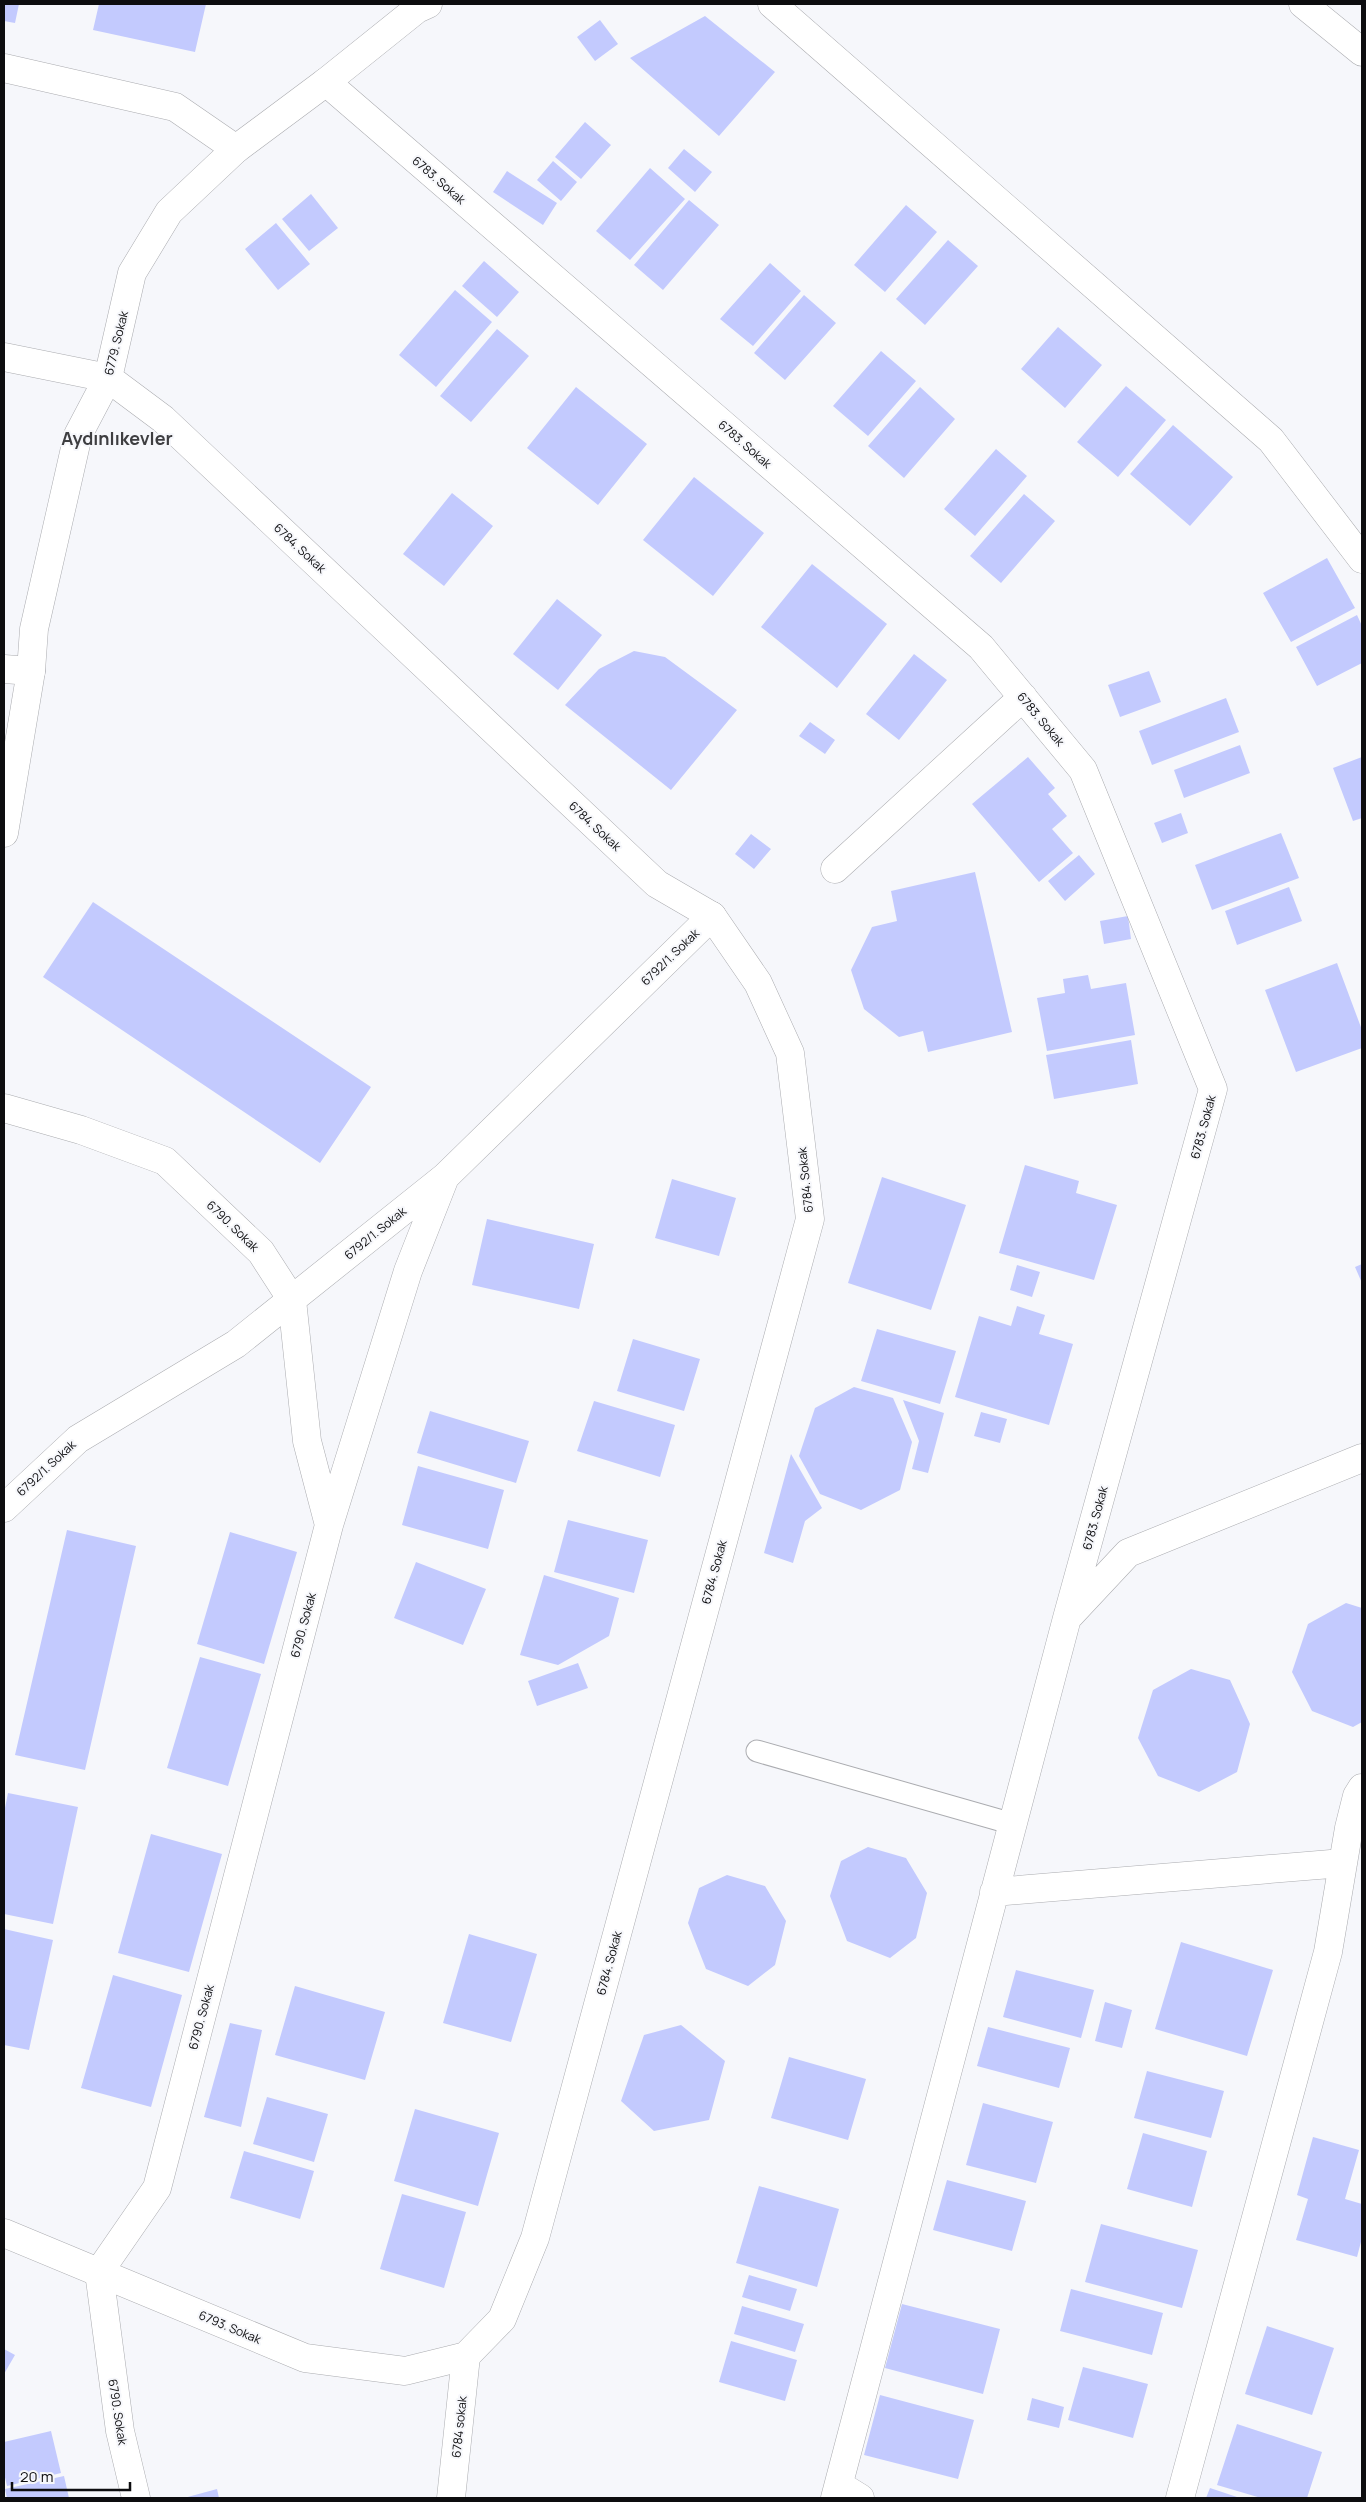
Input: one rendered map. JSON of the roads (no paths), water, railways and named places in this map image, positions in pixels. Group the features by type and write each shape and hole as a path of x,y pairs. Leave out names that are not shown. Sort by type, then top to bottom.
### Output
{"street":[{"name":"6779. Sokak","path":"4,833 31,671 34,629 78,435 108,378 132,273 169,212 236,149 326,82 417,9 428,4"},
{"path":"772,4 1272,440 1362,559"},
{"path":"1303,4 1362,52"},
{"path":"4,68 175,107 236,149"},
{"name":"6783. Sokak","path":"326,82 981,647 1083,770 1213,1089 1067,1618 994,1892 845,2494"},
{"name":"6784. Sokak","path":"4,357 108,378 163,418 657,884 712,916 758,983 790,1053 810,1219 535,2238 502,2319 466,2356"},
{"path":"4,669 31,671"},
{"path":"835,869 1023,697"},
{"name":"6792/1. Sokak","path":"4,1508 78,1439 236,1344 445,1177 712,916"},
{"name":"6790. Sokak","path":"4,1108 81,1130 165,1161 261,1252 292,1300 307,1441 329,1525"},
{"name":"6790. Sokak","path":"136,2498 120,2431 99,2272 157,2188 329,1525 408,1271 445,1177"},
{"path":"1067,1618 1128,1552 1362,1458"},
{"path":"1180,2498 1328,1952 1349,1828 1357,1796 1362,1788"},
{"path":"994,1892 1343,1863"},
{"name":"6793. Sokak","path":"4,2233 305,2358 405,2371 466,2356"},
{"name":"6784 sokak","path":"451,2498 466,2356"}],"lane":[{"path":"757,1752 1012,1824"}],"district":[{"name":"Aydınlıkevler","path":"117,438"}]}
